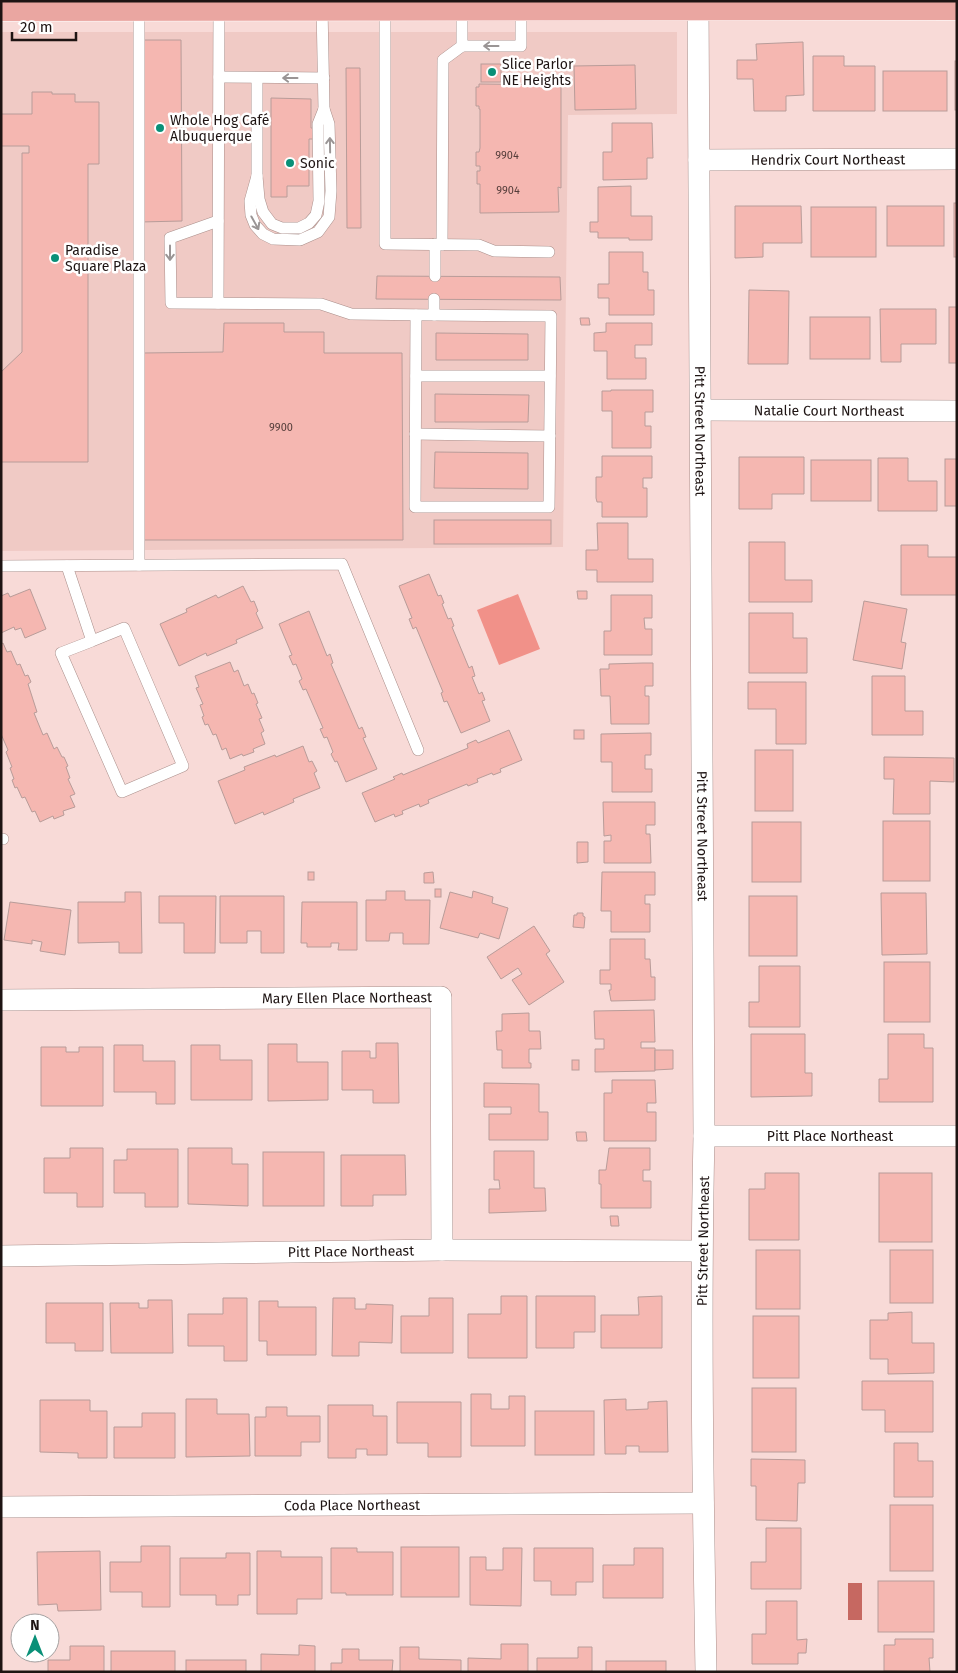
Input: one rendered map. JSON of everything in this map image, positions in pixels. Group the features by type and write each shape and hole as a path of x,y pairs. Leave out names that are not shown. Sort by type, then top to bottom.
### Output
{"main road":[{"path":"1,7 138,7 219,4 322,6 698,4 957,6"}],"street":[{"name":"Pitt Street Northeast","path":"698,4 704,1136 701,1251 706,1672"},
{"name":"Hendrix Court Northeast","path":"699,160 957,159"},
{"name":"Natalie Court Northeast","path":"701,410 957,411"},
{"name":"Mary Ellen Place Northeast","path":"1,1000 441,998 442,1250"},
{"name":"Pitt Place Northeast","path":"704,1136 957,1136"},
{"name":"Pitt Place Northeast","path":"1,1256 442,1250 701,1251"},
{"name":"Coda Place Northeast","path":"1,1507 703,1503"}],"lane":[{"path":"218,303 219,4"},
{"path":"257,78 257,176 262,212 272,224 282,228 299,228 316,215 319,201 318,124 324,110 322,6"},
{"path":"385,6 385,244 479,245 494,251 549,252"},
{"path":"462,6 462,46"},
{"path":"435,276 438,244 443,60 462,46 521,46 522,6"},
{"path":"138,7 139,565"},
{"path":"219,77 324,78"},
{"path":"218,222 170,238 170,303 321,304 351,314 551,316 549,507 415,507 416,315"},
{"path":"434,299 434,315"},
{"path":"416,376 550,376"},
{"path":"415,434 550,436"},
{"path":"1,566 342,564 418,750"},
{"path":"67,566 92,640"},
{"path":"124,628 183,766 122,792 61,653 92,640 124,628"}],"shaded area":[{"path":"1,32 677,32 677,114 568,115 563,547 1,551"},
{"path":"518,594 540,649 499,665 477,610"},
{"path":"848,1583 862,1583 862,1620 848,1620"}],"building":[{"name":"Whole Hog Café Albuquerque","path":"143,40 181,40 182,221 140,222"},
{"path":"803,42 804,95 786,96 786,111 754,111 753,79 737,79 737,60 757,60 756,44"},
{"path":"813,56 844,56 844,66 875,66 875,111 813,111"},
{"path":"955,61 957,61 957,110 955,110"},
{"path":"481,64 501,64 501,82 481,82"},
{"path":"635,65 636,109 575,110 574,66"},
{"path":"346,68 360,68 361,228 347,228"},
{"path":"883,71 947,71 947,111 883,111"},
{"path":"479,84 561,85 561,188 558,187 559,212 480,213 480,184 477,184 477,171 480,171 480,166 476,166 476,152 479,152 480,148 480,109 479,106 476,106 476,87 479,87"},
{"name":"Paradise Square Plaza","path":"32,92 75,94 75,102 99,102 99,164 88,164 88,462 1,462 1,372 22,352 22,153 29,153 29,146 1,146 1,114 32,114"},
{"name":"Sonic","path":"271,98 311,99 311,128 316,128 316,139 309,139 309,186 287,186 287,197 271,197"},
{"path":"612,123 652,123 653,158 647,158 647,179 603,180 603,152 612,152"},
{"path":"631,186 631,216 652,216 652,240 598,238 598,232 590,232 590,222 598,222 598,187"},
{"path":"954,203 957,203 957,257 954,257"},
{"path":"735,206 801,206 802,243 763,243 763,257 735,258"},
{"path":"887,206 944,206 944,246 887,246"},
{"path":"811,207 876,207 876,257 811,257"},
{"path":"609,252 643,252 643,272 648,272 648,290 654,290 654,315 609,315 609,298 598,298 598,284 609,284"},
{"path":"377,276 560,277 561,300 376,299"},
{"path":"749,290 789,291 788,364 748,364"},
{"path":"949,307 957,307 957,363 949,363"},
{"path":"880,309 936,309 936,344 901,344 901,362 881,362"},
{"path":"810,317 870,317 870,359 810,359"},
{"path":"580,318 589,318 590,325 581,325"},
{"path":"224,323 284,323 284,332 324,332 324,353 402,353 403,540 144,540 143,353 223,352"},
{"path":"606,323 652,323 652,345 635,345 635,358 646,358 646,379 607,379 607,351 594,351 594,333 606,332"},
{"path":"436,333 528,334 528,360 436,360"},
{"path":"653,390 653,412 645,412 645,426 651,426 651,448 612,448 612,411 602,411 602,391"},
{"path":"435,394 529,395 528,422 435,422"},
{"path":"435,452 528,453 528,489 434,488"},
{"path":"602,456 652,456 652,478 643,478 643,488 647,488 647,517 602,517 602,502 597,502 596,498 596,477 602,477"},
{"path":"739,457 804,457 804,494 772,494 772,509 739,509"},
{"path":"878,458 908,458 908,481 937,481 937,511 878,511"},
{"path":"945,459 957,459 957,506 945,506"},
{"path":"811,460 871,460 871,501 811,501"},
{"path":"434,520 551,520 551,544 434,544"},
{"path":"597,523 628,523 628,559 653,559 653,582 597,582 597,570 586,570 586,550 598,550"},
{"path":"749,542 785,542 785,580 812,580 812,602 749,602"},
{"path":"901,545 928,545 928,557 957,557 957,595 901,595"},
{"path":"429,574 438,596 441,595 444,603 442,604 448,619 451,618 454,626 452,627 469,668 472,666 475,676 472,677 479,694 482,692 485,700 482,701 490,721 461,733 447,701 444,702 441,693 443,692 416,627 413,629 409,619 412,618 399,586"},
{"path":"243,586 251,602 254,601 258,611 256,613 263,628 236,640 237,643 207,656 206,653 179,666 160,624 187,612 186,609 216,595 218,598"},
{"path":"30,589 46,629 25,638 21,628 15,630 14,627 1,633 1,596 8,593 10,597"},
{"path":"577,591 587,591 587,599 578,599"},
{"path":"611,595 652,595 652,618 644,618 645,629 652,629 652,655 604,655 604,631 611,631"},
{"path":"864,601 907,609 901,642 906,643 902,669 853,660"},
{"path":"309,611 327,656 330,654 333,663 331,664 359,729 362,727 366,737 363,738 377,769 346,782 337,761 335,762 331,754 333,752 327,737 324,738 320,729 323,728 306,689 303,690 299,681 302,679 296,664 293,665 289,656 292,655 279,624"},
{"path":"749,613 793,613 793,638 807,638 807,673 749,673"},
{"path":"3,643 7,652 11,651 17,665 20,664 25,676 28,675 31,682 28,684 37,712 34,713 43,735 47,733 54,749 57,747 68,766 66,767 70,778 68,779 75,794 70,796 75,807 63,811 64,815 54,819 53,816 40,822 35,811 32,812 25,797 22,798 17,787 15,788 12,780 14,779 10,768 12,767 6,752 8,750 1,734 1,644"},
{"path":"230,662 234,672 238,670 244,686 248,684 252,694 254,693 262,718 259,719 264,731 261,733 265,744 253,749 254,752 230,759 226,748 222,750 216,734 213,735 208,724 205,725 200,705 203,704 196,688 199,687 195,676"},
{"path":"653,663 653,686 645,686 645,696 649,696 649,724 611,724 610,696 601,696 600,669 609,669 609,664"},
{"path":"872,676 905,676 905,711 923,711 923,735 872,735"},
{"path":"748,682 806,682 806,744 776,744 776,709 748,709"},
{"path":"509,730 522,760 500,769 501,772 493,775 492,773 477,779 478,782 468,786 467,784 428,800 429,803 420,807 419,804 402,811 403,814 395,817 394,814 375,822 362,793 395,779 393,777 402,773 403,775 468,748 467,744 476,740 478,743"},
{"path":"574,730 584,730 584,739 574,739"},
{"path":"651,733 651,755 645,755 645,769 652,769 652,792 612,792 612,762 601,762 601,734"},
{"path":"303,746 309,762 312,761 317,771 314,773 320,788 293,799 294,802 264,815 263,812 235,824 218,781 245,770 244,767"},
{"path":"755,750 793,750 793,811 755,811"},
{"path":"884,757 954,758 954,782 930,781 930,814 893,814 894,779 884,779"},
{"path":"603,802 655,802 655,825 646,825 646,834 650,834 651,863 604,863 604,841 611,841 611,835 604,836"},
{"path":"883,821 930,821 930,881 883,881"},
{"path":"752,822 801,822 801,882 752,882"},
{"path":"577,842 588,842 588,862 577,863"},
{"path":"308,872 314,872 314,880 308,880"},
{"path":"433,872 434,883 424,883 424,873"},
{"path":"602,872 655,872 655,895 645,895 645,904 650,904 650,932 611,932 611,911 601,911"},
{"path":"435,889 441,889 441,897 435,897"},
{"path":"386,891 405,891 405,900 430,900 429,944 403,944 403,933 390,933 389,941 366,941 366,900 386,900"},
{"path":"473,891 493,897 492,903 508,908 499,939 480,933 478,938 440,928 450,892 472,898"},
{"path":"125,892 141,892 142,953 119,953 119,942 78,943 78,902 125,902"},
{"path":"881,893 926,893 927,954 882,955"},
{"path":"159,896 216,896 215,953 184,953 184,923 159,923"},
{"path":"220,896 284,896 284,953 261,953 261,931 247,931 247,943 220,943"},
{"path":"749,896 797,896 797,956 749,956"},
{"path":"10,902 71,910 65,955 40,951 42,942 32,940 32,944 4,940"},
{"path":"302,902 357,902 357,950 338,950 339,943 331,943 331,947 307,947 307,943 301,943"},
{"path":"577,913 583,913 585,917 584,928 573,927 574,915 577,915"},
{"path":"534,926 550,951 546,954 564,982 529,1005 512,980 522,974 518,968 501,979 487,957"},
{"path":"610,939 645,939 645,959 650,959 651,977 655,977 655,1000 611,1001 609,990 611,990 611,984 600,984 600,970 610,970"},
{"path":"884,962 930,962 930,1022 884,1022"},
{"path":"759,966 800,966 800,1027 749,1027 749,1002 759,1002"},
{"path":"654,1010 655,1042 641,1042 641,1048 655,1048 655,1071 595,1072 595,1049 604,1049 604,1039 595,1039 594,1011"},
{"path":"529,1013 529,1031 540,1031 541,1049 529,1049 531,1068 502,1068 502,1050 497,1050 496,1031 502,1031 502,1014"},
{"path":"751,1034 805,1034 805,1073 812,1073 812,1096 751,1097"},
{"path":"888,1034 924,1034 924,1048 933,1048 933,1102 879,1102 879,1079 888,1079"},
{"path":"376,1043 398,1043 399,1103 373,1103 373,1090 342,1090 342,1051 370,1051 370,1058 376,1058"},
{"path":"268,1044 297,1044 297,1062 328,1062 328,1100 268,1101"},
{"path":"114,1045 143,1045 143,1061 175,1061 175,1104 156,1104 156,1092 114,1092"},
{"path":"191,1045 220,1045 220,1060 252,1060 252,1100 191,1100"},
{"path":"41,1047 66,1047 66,1052 79,1052 79,1047 103,1047 103,1106 41,1106"},
{"path":"655,1050 673,1050 673,1069 655,1070"},
{"path":"572,1060 579,1060 579,1070 572,1070"},
{"path":"612,1080 655,1080 656,1103 647,1103 647,1112 656,1112 656,1141 604,1141 604,1093 612,1093"},
{"path":"484,1083 539,1084 539,1112 548,1112 548,1140 489,1140 489,1114 511,1114 511,1107 484,1107"},
{"path":"576,1132 586,1132 587,1141 577,1141"},
{"path":"70,1148 103,1148 103,1207 77,1207 77,1193 44,1193 44,1158 70,1158"},
{"path":"188,1148 232,1148 232,1164 248,1164 248,1206 188,1204"},
{"path":"609,1148 650,1148 650,1170 643,1170 643,1181 651,1181 651,1208 601,1208 599,1170 606,1170"},
{"path":"127,1149 178,1149 178,1207 145,1207 145,1193 114,1193 114,1160 127,1160"},
{"path":"494,1151 534,1151 534,1188 545,1188 546,1211 489,1213 489,1189 500,1189 499,1180 494,1180"},
{"path":"263,1152 324,1152 324,1206 263,1206"},
{"path":"341,1155 405,1155 406,1195 373,1195 373,1206 341,1206"},
{"path":"765,1173 799,1173 799,1240 749,1240 749,1189 765,1189"},
{"path":"879,1173 932,1173 932,1242 879,1242"},
{"path":"610,1216 618,1216 619,1226 611,1226"},
{"path":"756,1250 800,1250 800,1309 756,1309"},
{"path":"890,1250 933,1250 933,1303 890,1303"},
{"path":"501,1296 527,1296 527,1358 468,1358 468,1314 501,1314"},
{"path":"536,1296 595,1296 595,1332 574,1332 574,1348 536,1348"},
{"path":"662,1296 662,1348 601,1348 601,1315 639,1315 638,1297"},
{"path":"223,1298 247,1298 247,1361 224,1361 224,1346 188,1346 188,1314 223,1314"},
{"path":"333,1298 355,1298 355,1309 366,1309 366,1304 393,1305 392,1343 359,1342 359,1356 332,1356"},
{"path":"429,1298 453,1298 453,1353 401,1353 401,1316 429,1316"},
{"path":"148,1300 172,1300 173,1353 111,1353 110,1303 139,1303 139,1308 148,1308"},
{"path":"259,1301 278,1301 278,1307 316,1307 316,1355 267,1355 267,1341 259,1341"},
{"path":"46,1303 103,1303 103,1351 75,1351 75,1343 46,1343"},
{"path":"912,1312 912,1343 934,1343 934,1373 888,1374 888,1359 870,1359 870,1320 888,1320 888,1313"},
{"path":"753,1316 799,1316 799,1378 753,1378"},
{"path":"862,1381 933,1381 933,1432 885,1432 885,1410 862,1410"},
{"path":"752,1388 796,1388 796,1452 752,1452"},
{"path":"471,1394 491,1394 491,1409 509,1409 509,1396 525,1396 525,1446 471,1446"},
{"path":"186,1399 217,1399 217,1414 249,1414 250,1456 186,1457"},
{"path":"626,1399 626,1410 648,1409 648,1402 667,1401 668,1452 639,1452 639,1446 626,1446 626,1454 605,1454 604,1400"},
{"path":"40,1400 90,1400 90,1411 107,1411 107,1458 78,1458 78,1453 40,1452"},
{"path":"397,1402 461,1402 461,1457 428,1457 428,1443 397,1443"},
{"path":"328,1405 373,1405 373,1416 387,1416 387,1455 367,1455 367,1449 356,1449 356,1458 328,1458"},
{"path":"266,1407 287,1407 287,1416 320,1416 320,1442 301,1442 301,1456 255,1456 255,1417 266,1417"},
{"path":"535,1411 594,1411 594,1455 535,1455"},
{"path":"142,1413 175,1413 175,1458 114,1458 114,1427 142,1427"},
{"path":"894,1443 918,1443 918,1461 933,1461 933,1497 894,1497"},
{"path":"751,1459 805,1460 805,1483 798,1483 797,1521 756,1520 756,1486 751,1486"},
{"path":"890,1505 933,1505 933,1571 890,1571"},
{"path":"766,1528 801,1528 801,1589 751,1589 751,1562 766,1562"},
{"path":"141,1546 170,1546 170,1607 142,1607 142,1592 110,1592 110,1562 141,1562"},
{"path":"401,1547 459,1547 459,1597 401,1597"},
{"path":"331,1548 357,1548 357,1552 393,1552 393,1595 346,1595 346,1593 331,1593"},
{"path":"503,1548 522,1548 521,1606 470,1605 470,1557 486,1557 486,1570 503,1570"},
{"path":"534,1548 593,1548 593,1582 576,1582 576,1595 551,1595 551,1581 534,1581"},
{"path":"634,1548 663,1548 663,1598 603,1598 603,1565 634,1565"},
{"path":"100,1551 101,1610 58,1611 57,1604 38,1605 37,1552"},
{"path":"257,1551 281,1551 281,1557 322,1557 322,1599 297,1599 297,1614 257,1614"},
{"path":"226,1553 250,1553 250,1595 238,1595 238,1605 216,1605 216,1595 180,1595 180,1558 226,1558"},
{"path":"878,1581 934,1581 934,1632 878,1632"},
{"path":"766,1601 797,1601 797,1640 807,1639 806,1653 798,1653 798,1664 752,1664 752,1634 766,1634"},
{"path":"895,1639 933,1639 933,1658 929,1658 930,1672 884,1671 884,1645 895,1645"},
{"path":"501,1644 528,1644 528,1672 468,1672 468,1658 501,1659"},
{"path":"299,1645 315,1646 315,1672 261,1672 261,1654 299,1655"},
{"path":"70,1646 104,1646 104,1672 48,1672 48,1663 60,1663 60,1660 70,1660"},
{"path":"400,1647 419,1647 419,1659 461,1660 461,1672 400,1672"},
{"path":"578,1647 592,1647 592,1672 537,1672 537,1658 578,1658"},
{"path":"342,1649 359,1649 359,1660 393,1660 392,1672 331,1672 331,1663 342,1663"},
{"path":"111,1651 175,1651 175,1672 111,1672"},
{"path":"186,1660 246,1660 246,1672 186,1672"},
{"path":"606,1661 666,1661 666,1672 606,1672"}],"place":[{"name":"Slice Parlor NE Heights","path":"492,72"},
{"name":"Whole Hog Café Albuquerque","path":"160,128"},
{"name":"Sonic","path":"290,163"},
{"name":"Paradise Square Plaza","path":"55,258"}]}
